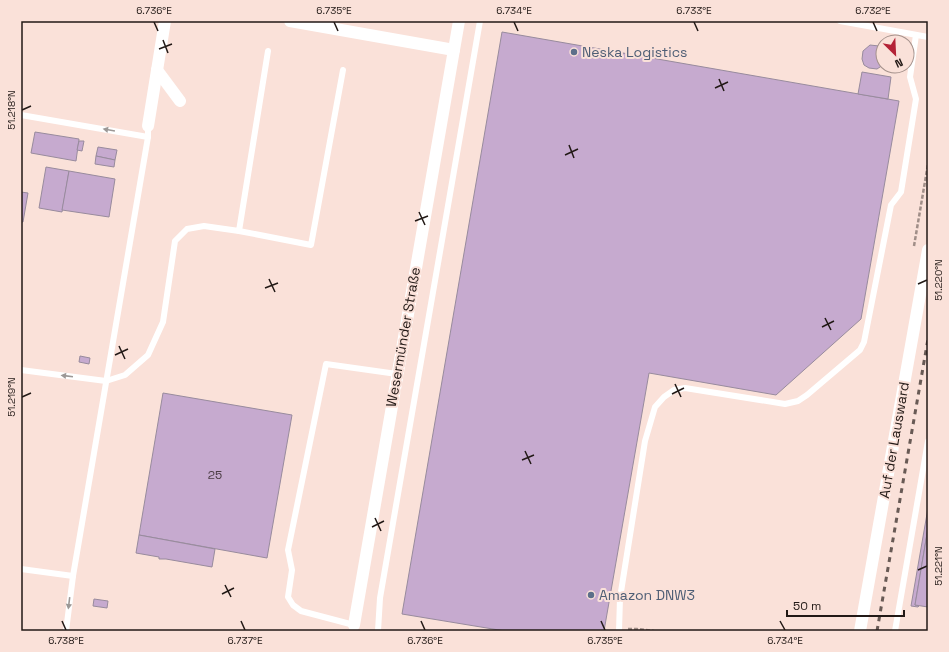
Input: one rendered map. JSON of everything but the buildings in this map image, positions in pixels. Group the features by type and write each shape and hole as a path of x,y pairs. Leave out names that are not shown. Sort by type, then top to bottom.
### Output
{"street":[{"path":"148,132 165,21"},
{"path":"290,21 306,22 454,50"},
{"name":"Wesermünder Straße","path":"354,625 459,21"},
{"path":"157,70 180,100"},
{"name":"Auf der Lausward","path":"860,631 928,250"}],"lane":[{"path":"378,631 381,590 480,21"},
{"path":"840,21 928,37"},
{"path":"619,630 620,598 646,441 655,407 664,396 674,390 685,388 785,404 798,401 860,350 862,346 891,205 901,192 916,99 910,77 916,35"},
{"path":"239,231 268,51"},
{"path":"21,370 106,381 125,375 148,355 163,322 175,241 187,229 204,226 312,245 343,70"},
{"path":"21,115 148,132 73,576 66,631"},
{"path":"354,625 301,611 292,605 288,597 292,570 288,550 326,364 397,374"},
{"path":"895,631 928,441"},
{"path":"21,569 73,576"}],"path":[{"path":"619,630 637,629 654,631"}],"railway":[{"path":"877,631 928,339"}],"place":[{"name":"Neska Logistics","path":"574,52"},
{"name":"Amazon DNW3","path":"591,595"}]}
